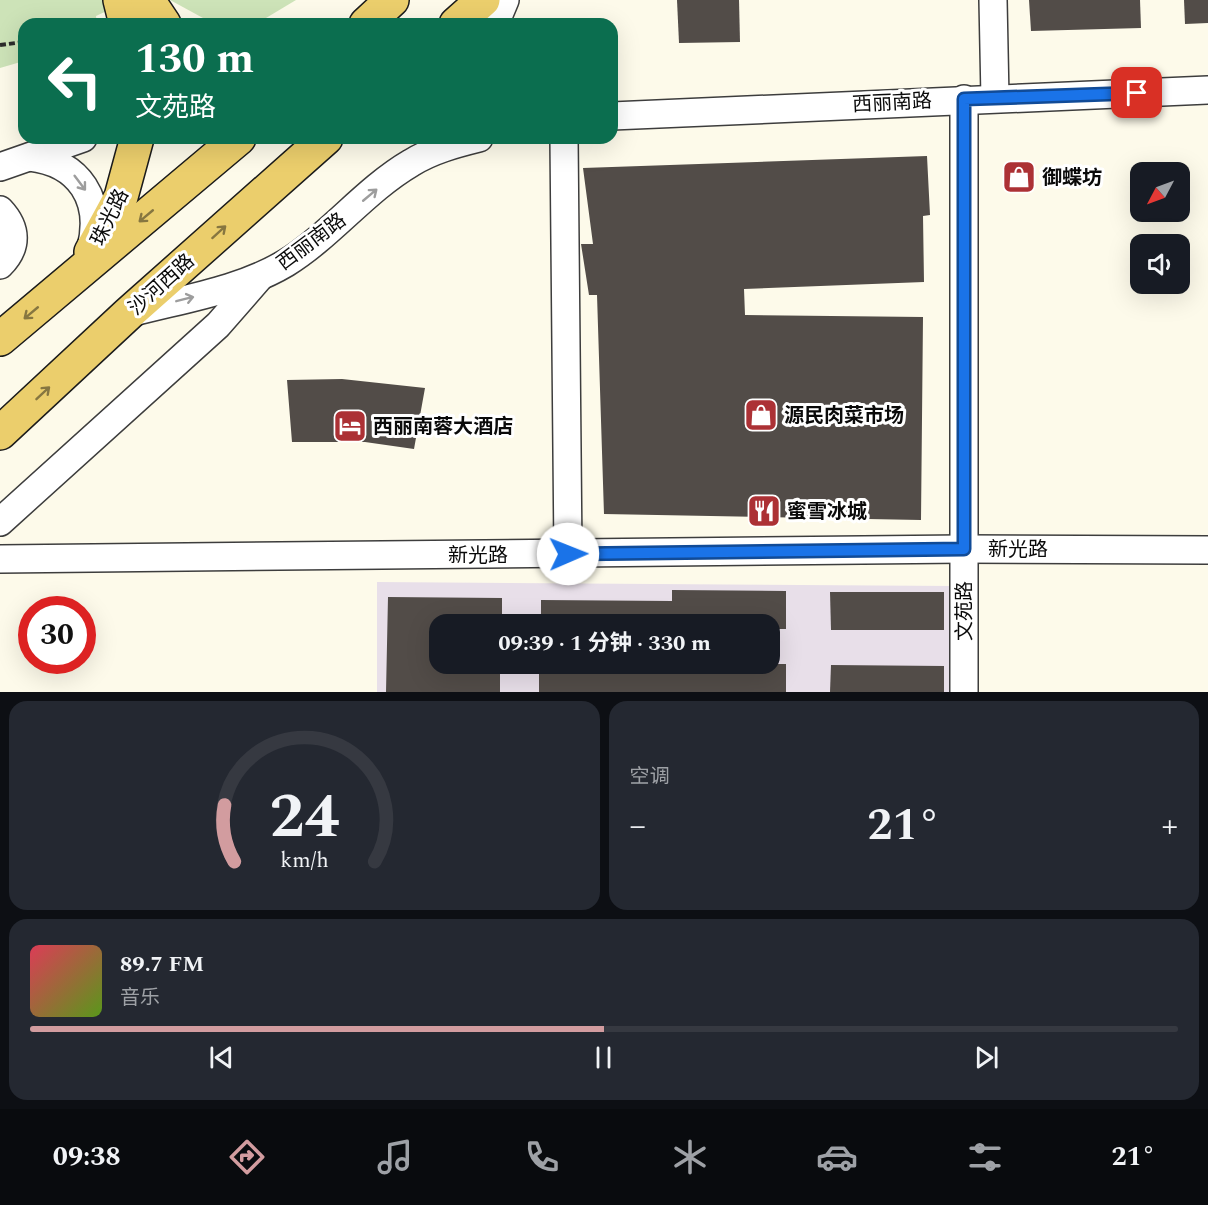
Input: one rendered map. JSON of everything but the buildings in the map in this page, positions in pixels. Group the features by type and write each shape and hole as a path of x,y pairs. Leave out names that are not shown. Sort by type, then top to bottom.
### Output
{"main road":[{"path":"120,0 124,18"},
{"path":"148,0 160,18"},
{"path":"372,18 392,0"},
{"path":"463,18 483,0"},
{"name":"珠光路","path":"88,257 121,197 135,144"},
{"path":"0,339 231,144"},
{"name":"沙河西路","path":"0,433 129,313 319,144"}],"street":[{"path":"498,18 505,0"},
{"path":"993,0 995,98"},
{"name":"西丽南路","path":"618,116 1208,90"},
{"name":"文苑路","path":"964,99 964,692"},
{"path":"0,167 66,144"},
{"name":"西丽南路","path":"129,313 231,288 260,277 310,246 409,164 444,147 456,144"},
{"path":"564,144 568,554"},
{"path":"30,157 59,164 82,184 95,215 95,232 88,257"},
{"path":"0,210 13,230 15,242 0,265"},
{"name":"珠光路","path":"63,286 88,257"},
{"path":"0,522 218,325 260,277"},
{"name":"新光路","path":"0,559 964,549 1208,550"}],"path":[{"path":"0,45 18,43"}],"shaded area":[{"path":"377,582 953,586 953,692 377,692"}],"green space":[{"path":"0,0 130,0 96,16 96,18 18,18 18,63 0,68"},
{"path":"170,0 296,0 266,18 203,18"}],"place":[{"name":"御蝶坊","path":"1019,177"},
{"name":"源民肉菜市场","path":"761,415"},
{"name":"西丽南蓉大酒店","path":"350,426"},
{"name":"蜜雪冰城","path":"764,511"}],"route":[{"path":"568,554 964,549 964,99 1137,93"}]}
